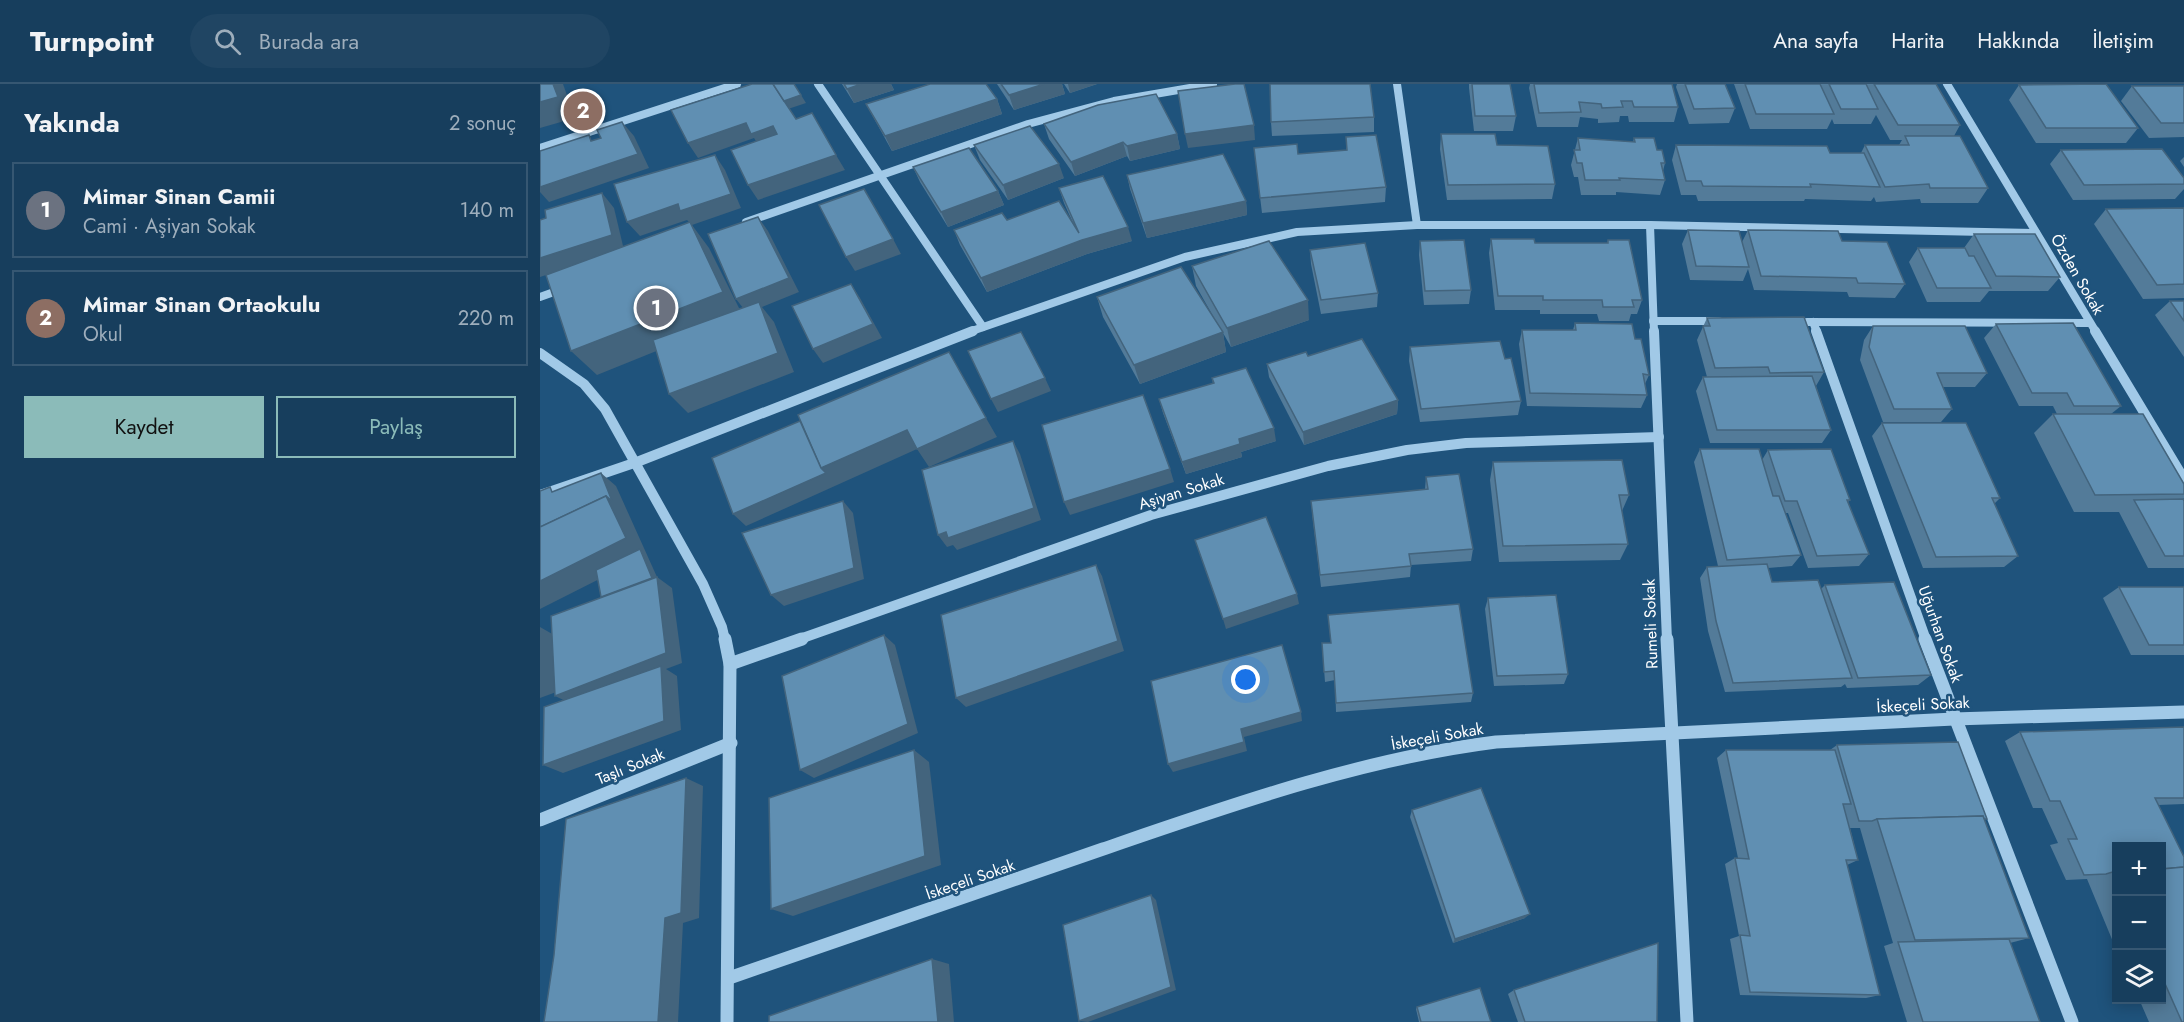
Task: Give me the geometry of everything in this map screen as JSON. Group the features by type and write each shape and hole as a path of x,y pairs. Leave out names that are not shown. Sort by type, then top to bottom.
{"street":[{"path":"540,148 737,84"},
{"path":"818,84 983,327"},
{"path":"737,225 879,174 1075,111 1156,92 1213,84"},
{"path":"1397,84 1417,225"},
{"name":"Özden Sokak","path":"1947,84 2088,322 2184,478"},
{"path":"540,495 637,462 983,327 1185,257 1237,243 1297,232 1417,225 1650,225 2036,233"},
{"name":"Rumeli Sokak","path":"1650,225 1671,733 1687,1022"},
{"path":"540,297 573,285"},
{"path":"1653,321 1733,321"},
{"name":"Uğurhan Sokak","path":"2072,1022 1954,719 1807,322 2088,322"},
{"path":"540,353 584,384 605,409 637,462 659,509 703,584 722,627 730,664 727,1022"},
{"name":"Aşiyan Sokak","path":"730,664 1151,514 1328,466 1407,450 1466,443 1659,436"},
{"name":"İskeçeli Sokak","path":"729,978 1237,803 1376,764 1448,748 1496,742 1954,719 2184,712"},
{"name":"Taşlı Sokak","path":"540,820 731,743"}],"building":[{"path":"540,84 553,84 558,97 540,102"},
{"path":"752,84 773,84 796,119 812,113 836,155 748,185 731,150 777,134 773,126 751,134 746,123 688,143 671,110"},
{"path":"773,84 794,84 801,95 784,101"},
{"path":"844,84 861,84 847,89"},
{"path":"930,84 986,84 997,99 885,136 866,104"},
{"path":"1001,84 1044,84 1009,95"},
{"path":"1244,84 1254,125 1185,134 1178,91"},
{"path":"1270,84 1370,84 1374,117 1271,122"},
{"path":"1472,84 1510,84 1516,116 1475,116"},
{"path":"1534,84 1672,84 1678,107 1634,107 1632,101 1621,101 1623,107 1602,108 1601,104 1579,102 1581,112 1539,113"},
{"path":"1685,84 1725,84 1735,108 1694,109"},
{"path":"1745,84 1820,84 1834,114 1756,114"},
{"path":"1829,84 1866,84 1878,109 1841,109"},
{"path":"1874,84 1936,84 1960,125 1898,125"},
{"path":"2106,84 2138,128 2046,128 2019,85"},
{"path":"2132,86 2184,86 2184,123 2161,123"},
{"path":"1156,94 1177,134 1127,146 1123,142 1071,162 1044,124 1098,105"},
{"path":"622,122 638,154 540,187 540,151 589,135 591,141 601,138 597,130"},
{"path":"1030,126 1059,164 1003,185 974,145"},
{"path":"1441,134 1495,134 1497,145 1548,146 1555,184 1448,185"},
{"path":"1376,135 1386,187 1260,198 1254,148 1297,144 1298,154 1347,150 1346,137"},
{"path":"1905,136 1960,136 1988,188 1930,188 1929,184 1885,187 1865,145 1909,145"},
{"path":"1578,138 1635,142 1634,138 1654,138 1657,150 1662,150 1665,163 1661,163 1665,180 1619,178 1620,180 1585,180 1582,163 1577,163 1574,150 1580,150"},
{"path":"1676,145 1827,146 1830,153 1864,153 1880,187 1810,184 1811,187 1703,186 1701,181 1686,181"},
{"path":"969,148 998,191 941,212 913,167"},
{"path":"2162,149 2184,178 2184,184 2084,185 2061,150"},
{"path":"1223,154 1246,201 1143,223 1127,175"},
{"path":"715,155 731,194 680,211 678,204 627,222 614,184"},
{"path":"1103,176 1128,227 1082,240 981,278 954,230 1002,213 1007,220 1059,201 1079,233 1059,188"},
{"path":"864,189 893,239 846,257 819,205"},
{"path":"602,193 612,235 540,258 540,220 546,218 545,210"},
{"path":"2184,208 2184,284 2157,285 2106,209"},
{"path":"758,217 789,278 736,299 708,234"},
{"path":"690,222 723,292 571,351 546,275"},
{"path":"1688,230 1739,231 1749,267 1696,266"},
{"path":"1748,230 1838,231 1842,241 1887,242 1905,284 1858,283 1856,278 1761,276"},
{"path":"1974,234 2035,234 2060,277 1996,276"},
{"path":"1491,239 1534,239 1535,243 1608,243 1608,240 1629,240 1642,300 1632,300 1634,307 1603,307 1602,300 1543,300 1543,296 1498,296"},
{"path":"1464,240 1471,290 1425,291 1420,241"},
{"path":"1269,241 1308,300 1227,328 1192,266"},
{"path":"1365,243 1378,293 1321,300 1310,250"},
{"path":"1918,248 1965,248 1969,256 1974,256 1991,288 1937,288"},
{"path":"1181,267 1223,332 1134,365 1097,297"},
{"path":"851,284 873,324 813,349 792,306"},
{"path":"2170,301 2184,301 2184,321"},
{"path":"759,302 778,353 669,394 653,340"},
{"path":"1804,317 1824,372 1770,373 1768,367 1715,368 1703,326 1710,326 1707,318"},
{"path":"1575,323 1632,324 1635,339 1641,339 1649,375 1643,374 1647,395 1530,393 1522,330 1576,330"},
{"path":"2073,323 2121,406 2074,406 2067,393 2032,393 1996,324"},
{"path":"1873,326 1965,326 1987,373 1937,373 1952,409 1894,409 1869,347"},
{"path":"1021,332 1045,378 991,399 968,351"},
{"path":"1362,339 1398,400 1303,432 1267,364 1306,352 1308,356"},
{"path":"1500,341 1505,359 1511,358 1521,401 1421,409 1410,347"},
{"path":"949,352 986,418 917,449 907,430 821,468 798,415"},
{"path":"1246,368 1274,428 1239,439 1240,444 1182,462 1159,399 1214,383 1212,378"},
{"path":"1812,376 1831,430 1717,430 1703,377"},
{"path":"1143,395 1170,469 1064,502 1042,425"},
{"path":"2053,414 2143,414 2184,484 2184,494 2095,495"},
{"path":"800,421 821,468 826,473 733,514 712,458"},
{"path":"1882,423 1966,423 2000,498 1992,498 2018,556 1936,557"},
{"path":"1013,441 1034,508 948,538 946,532 938,535 922,470"},
{"path":"1700,449 1759,449 1773,496 1779,496 1801,555 1727,560"},
{"path":"1831,449 1850,500 1847,500 1869,554 1817,556 1797,501 1785,501 1768,450"},
{"path":"1622,460 1629,495 1619,495 1628,544 1503,546 1493,462"},
{"path":"601,473 612,501 606,496 540,527 540,491 550,487 552,492"},
{"path":"1459,474 1473,549 1409,554 1411,566 1320,575 1311,501 1428,489 1426,477"},
{"path":"606,496 626,538 540,581 540,527"},
{"path":"2183,499 2184,556 2165,556 2134,500"},
{"path":"843,501 854,568 771,595 742,533"},
{"path":"1266,517 1297,594 1223,619 1195,540"},
{"path":"640,549 652,578 601,597 596,570"},
{"path":"1767,564 1772,582 1818,580 1852,678 1733,683 1716,621 1707,567"},
{"path":"1096,565 1118,641 956,698 941,615"},
{"path":"657,577 666,653 555,696 551,616"},
{"path":"1894,582 1931,675 1858,678 1825,585"},
{"path":"2119,587 2184,587 2184,645 2149,645"},
{"path":"1556,595 1568,674 1497,676 1488,598"},
{"path":"1459,604 1473,693 1336,703 1334,671 1324,672 1322,643 1331,643 1328,615"},
{"path":"884,635 908,724 800,770 782,676"},
{"path":"1282,645 1301,712 1241,729 1244,742 1168,764 1151,681"},
{"path":"661,666 664,721 543,765 544,707"},
{"path":"2184,727 2184,798 2155,798 2184,857 2184,867 2166,869 2166,842 2112,842 2112,872 2084,875 2068,839 2077,839 2060,801 2050,801 2020,732"},
{"path":"1958,742 1987,819 1983,816 1859,821 1837,745"},
{"path":"914,750 925,856 771,909 769,798"},
{"path":"1726,750 1835,750 1851,804 1843,804 1858,860 1846,860 1880,995 1750,992 1740,935 1750,936 1735,858 1749,859"},
{"path":"686,778 681,913 665,918 658,1022 544,1022 554,955 566,819"},
{"path":"1481,788 1530,914 1455,939 1412,810"},
{"path":"1983,816 2029,938 1915,940 1877,819"},
{"path":"2184,867 2184,1022 2166,986 2166,869"},
{"path":"1151,895 1171,987 1079,1021 1063,925"},
{"path":"2009,939 2040,1022 1923,1022 1898,942"},
{"path":"1658,943 1657,1022 1525,1022 1514,990"},
{"path":"932,959 938,1022 769,1022 769,1016"},
{"path":"1480,988 1491,1022 1421,1022 1417,1007"}],"place":[{"name":"Mimar Sinan Ortaokulu","path":"583,111"},
{"name":"Mimar Sinan Camii","path":"656,308"}]}
